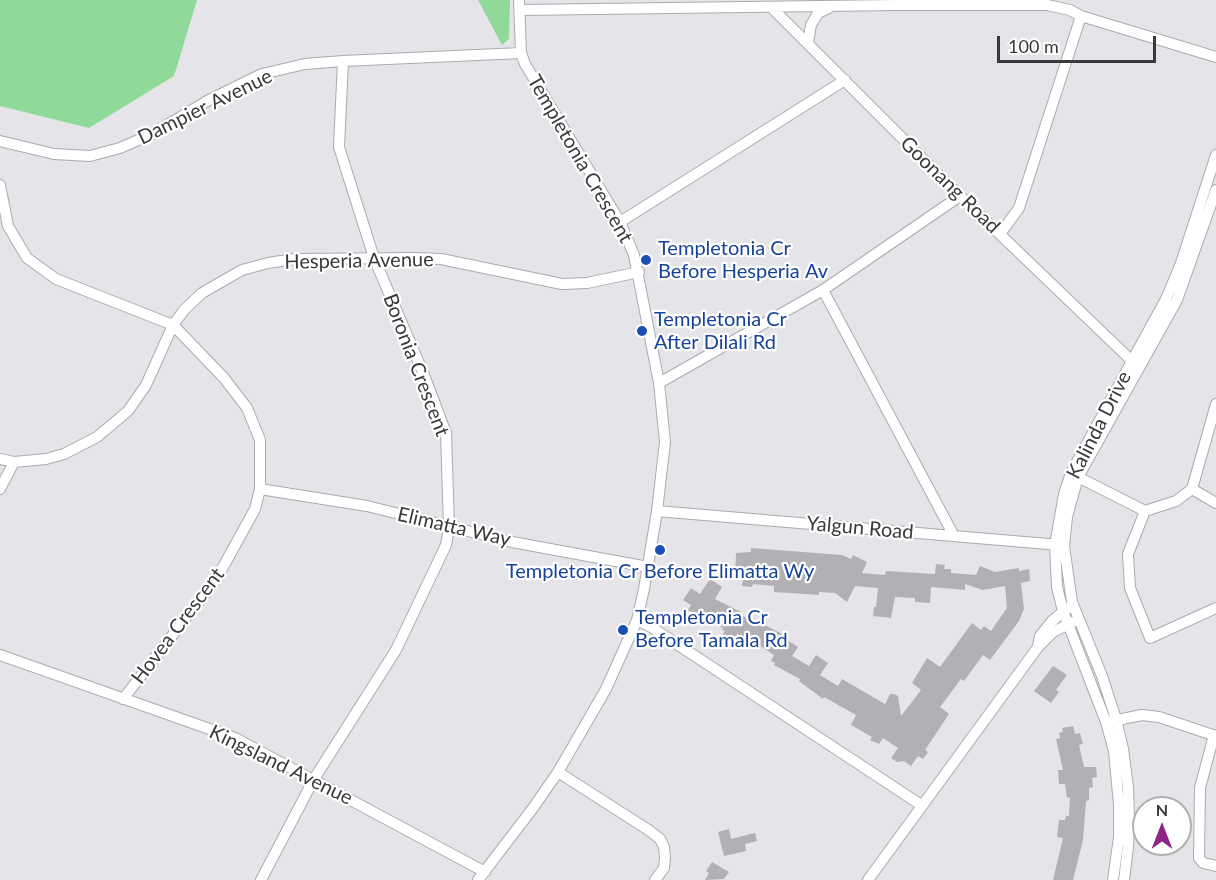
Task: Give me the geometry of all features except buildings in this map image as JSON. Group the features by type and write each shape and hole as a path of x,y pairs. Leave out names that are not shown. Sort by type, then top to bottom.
{"street":[{"path":"519,5 771,7 897,2 1047,5 1070,10 1081,16 1216,57"},
{"name":"Templetonia Crescent","path":"481,876 558,772 606,689 637,620 657,511 665,442 659,383 634,255 620,222 538,87 521,54 519,5"},
{"path":"808,44 811,25 818,13 832,6"},
{"name":"Goonang Road","path":"771,7 960,196 1132,361"},
{"path":"1000,234 1019,208 1081,16"},
{"name":"Dampier Avenue","path":"0,141 54,154 90,156 120,148 152,134 209,100 262,75 305,64 521,54"},
{"name":"Boronia Crescent","path":"261,880 314,779 396,650 446,545 449,527 447,433 374,258 339,147 343,61"},
{"path":"620,222 844,80"},
{"name":"Kalinda Drive","path":"1075,475 1166,299 1180,266 1216,155"},
{"name":"Hovea Crescent","path":"0,185 8,226 27,258 56,279 173,325 224,378 247,408 260,440 260,489 255,509 217,579 123,699"},
{"name":"Kalinda Drive","path":"1124,880 1128,847 1128,787 1123,749 1068,608 1057,587 1064,494 1177,300 1216,190"},
{"path":"659,383 823,290 960,196"},
{"name":"Hesperia Avenue","path":"0,459 14,462 46,459 64,453 97,436 120,418 139,398 173,325 184,310 202,293 242,270 294,259 374,258 441,259 562,284 587,283 639,272"},
{"path":"823,290 954,536"},
{"path":"1075,475 1145,511 1176,501 1192,489 1216,404"},
{"path":"0,489 14,462"},
{"name":"Elimatta Way","path":"260,489 367,506 512,542 648,567"},
{"path":"1192,489 1216,503"},
{"name":"Yalgun Road","path":"657,511 1059,545"},
{"path":"1145,511 1128,554 1130,588 1150,638 1216,608"},
{"path":"1038,647 1040,636 1052,621 1068,608"},
{"path":"637,620 921,805"},
{"path":"883,880 870,877 921,805 1038,647 1053,632 1073,622"},
{"name":"Kingsland Avenue","path":"0,656 235,738 314,779 481,876"},
{"path":"1111,721 1142,715 1159,717 1177,721 1215,736 1200,788 1199,858 1203,863 1216,866"},
{"name":"Kalinda Drive","path":"1111,721 1119,805 1119,837 1113,880"},
{"path":"558,772 660,839 664,847 664,868 655,880"}],"green space":[{"path":"0,0 197,0 174,76 89,128 0,106"},
{"path":"478,0 510,0 509,39 502,45"}],"place":[{"name":"Templetonia Cr Before Hesperia Av","path":"646,260"},
{"name":"Templetonia Cr After Dilali Rd","path":"642,331"},
{"name":"Templetonia Cr Before Elimatta Wy","path":"660,550"},
{"name":"Templetonia Cr Before Tamala Rd","path":"623,630"}]}
